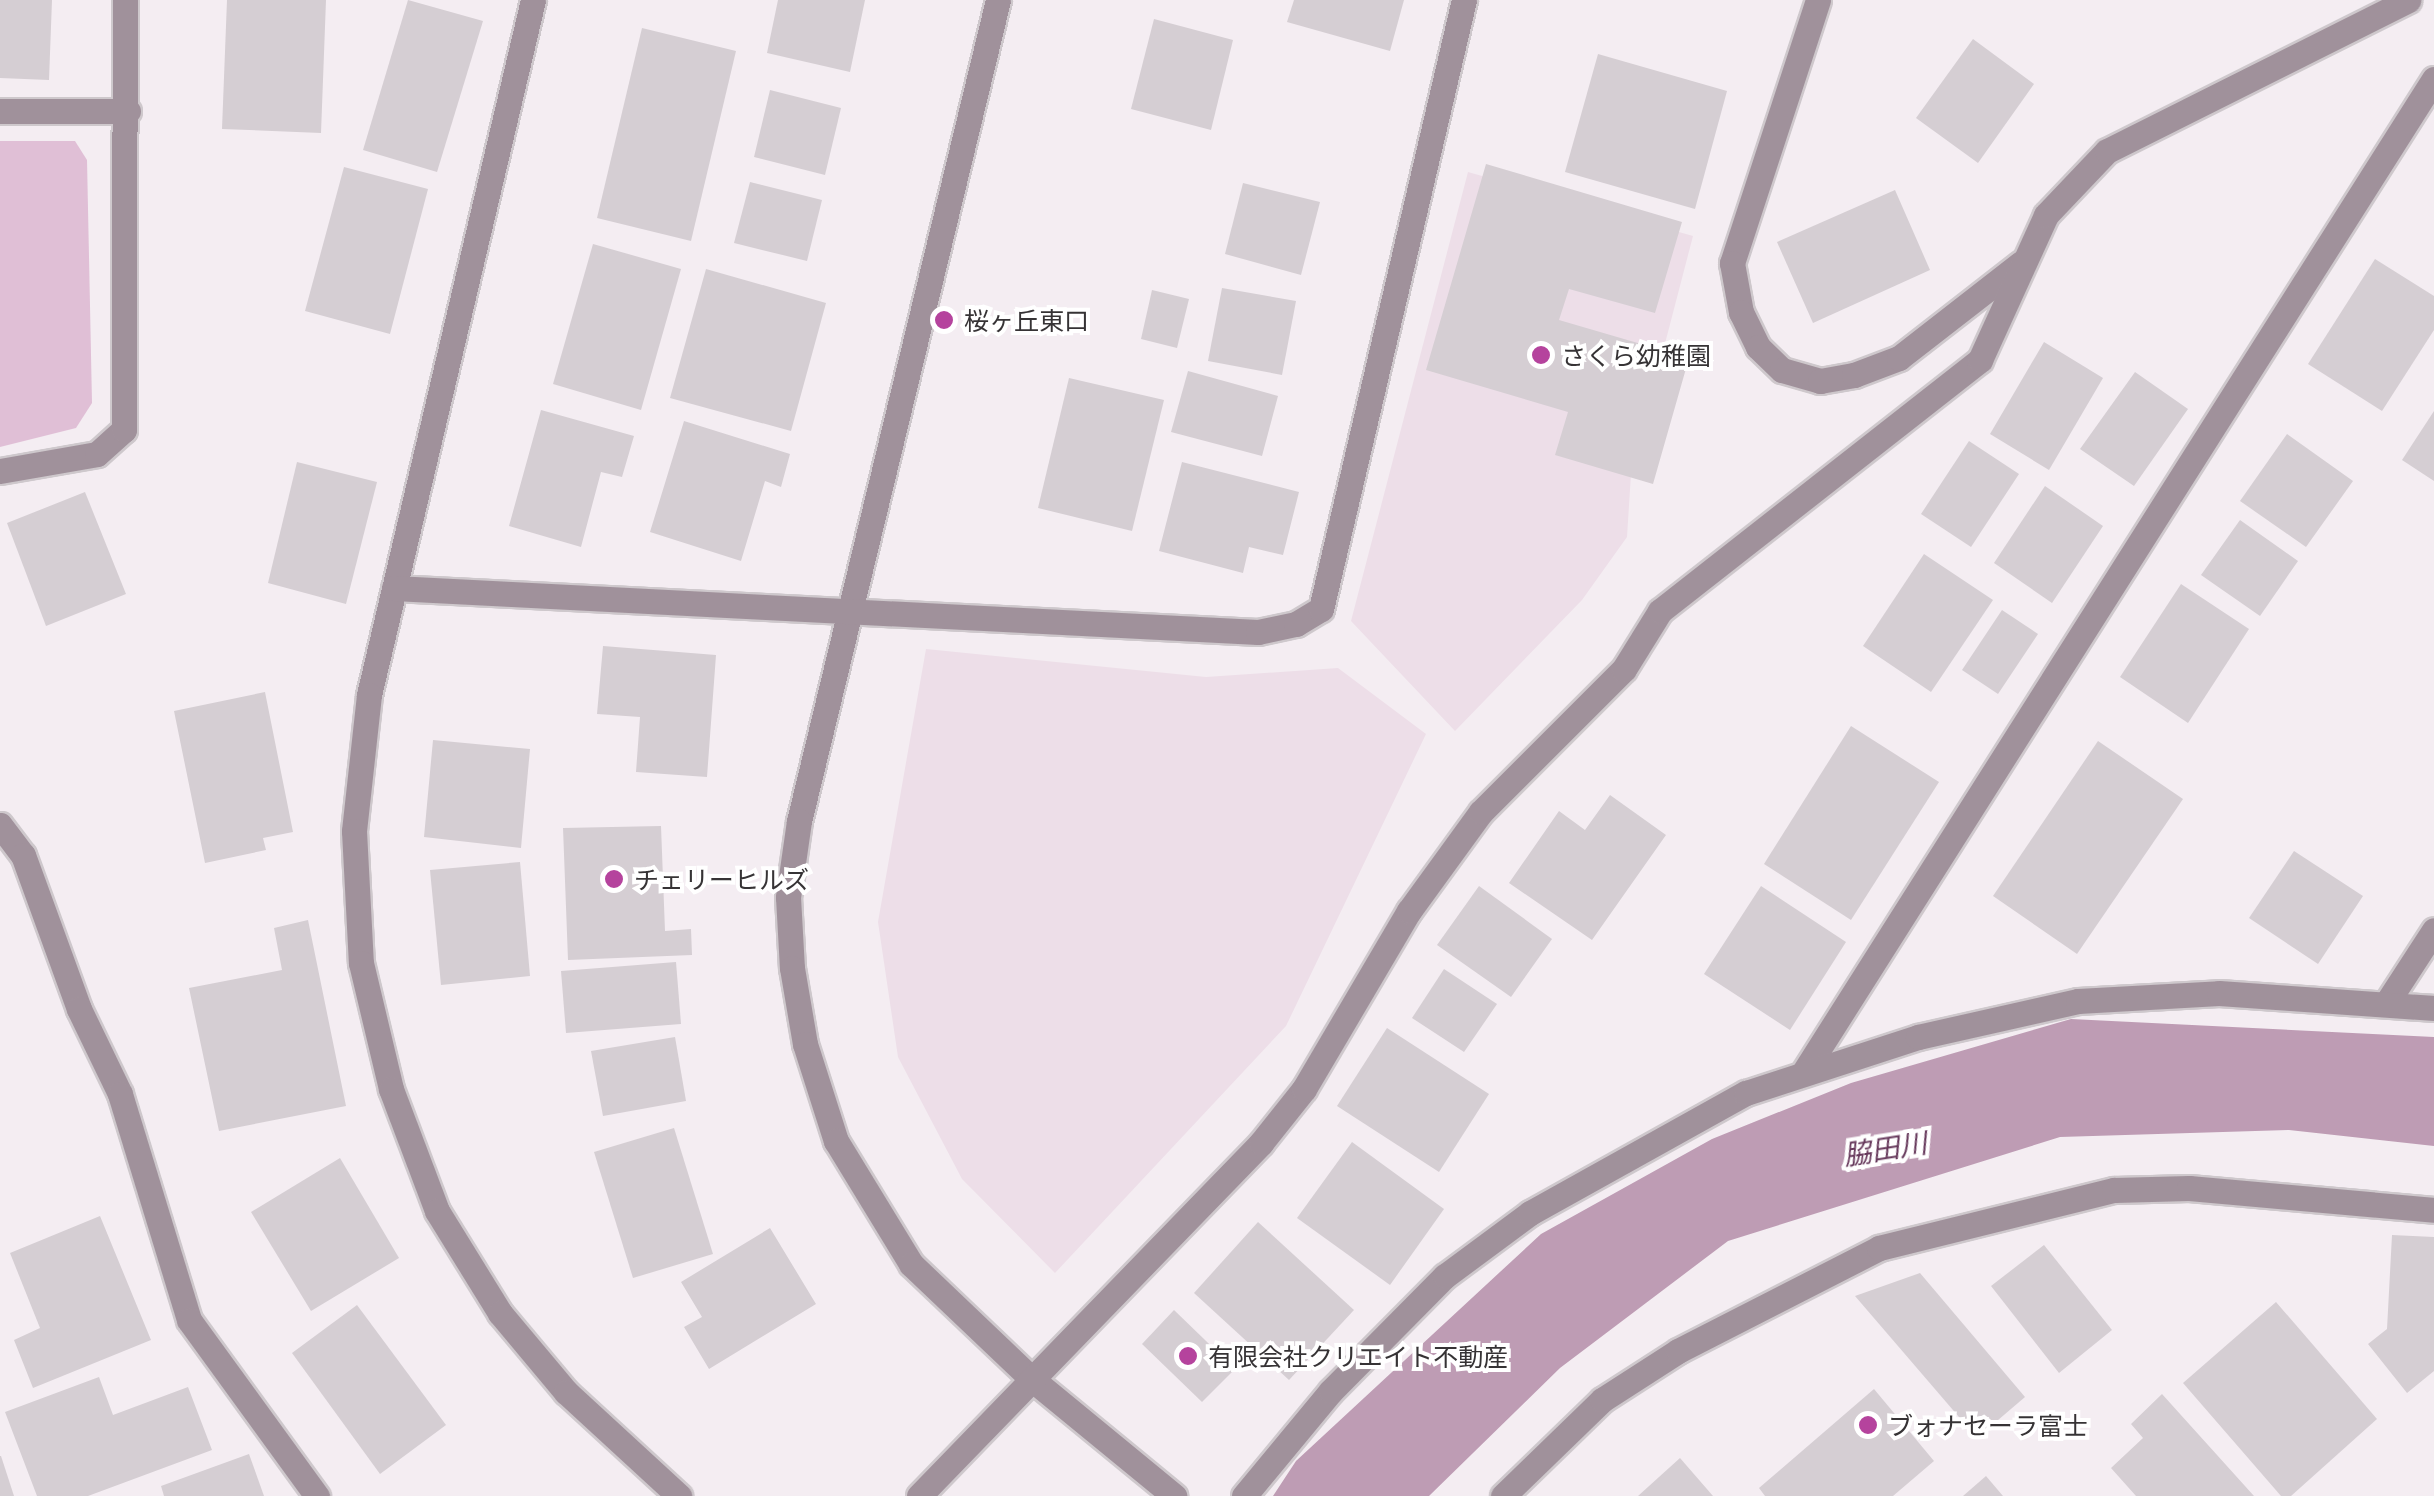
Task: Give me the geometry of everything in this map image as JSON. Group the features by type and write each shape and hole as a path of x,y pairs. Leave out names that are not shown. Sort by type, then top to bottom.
{"street":[{"path":"0,472 98,454 124,430 128,111 125,0"},
{"path":"534,0 369,695 354,832 361,963 392,1090 437,1211 500,1313 566,1392 679,1496"},
{"path":"998,0 799,821 788,897 805,1044 836,1141 870,1205 912,1264 1034,1380 1174,1496"},
{"path":"394,588 1258,632 1296,624 1321,609 1464,0"},
{"path":"1818,0 1732,264 1741,312 1758,346 1782,370 1820,381 1854,375 1899,358 2022,262"},
{"path":"918,1496 1262,1143 1304,1089 1409,911 1481,812 1624,669 1660,611 1980,360 2046,215 2107,151 2408,0"},
{"path":"1804,1072 2434,78"},
{"path":"0,111 128,111"},
{"path":"0,826 23,855 79,1009 120,1094 190,1320 317,1496"},
{"path":"2386,1004 2434,930"},
{"path":"1244,1496 1331,1391 1445,1276 1530,1212 1659,1136 1804,1072 1918,1037 2078,1001 2220,992 2434,1008"},
{"path":"1503,1496 1602,1400 1678,1350 1879,1248 2114,1190 2189,1188 2434,1210"}],"shaded area":[{"path":"0,141 75,141 87,160 92,403 76,428 0,447"},
{"name":"さくら幼稚園","path":"1468,172 1693,236 1631,474 1627,537 1582,600 1455,731 1351,621"},
{"path":"926,649 1206,677 1338,668 1426,734 1286,1026 1055,1273 962,1179 898,1057 878,922"}],"water":[{"name":"脇田川","path":"2071,1019 2434,1037 2434,1146 2289,1130 2060,1137 1728,1241 1560,1368 1429,1496 1273,1496 1296,1461 1541,1234 1712,1139 1851,1083"}],"building":[{"path":"0,0 52,0 49,80 0,78"},
{"path":"227,0 326,0 321,133 222,129"},
{"path":"408,0 483,21 437,172 363,150"},
{"path":"778,0 865,0 850,72 767,53"},
{"path":"1294,0 1404,0 1390,51 1287,22"},
{"path":"1154,19 1233,40 1211,130 1131,109"},
{"path":"642,28 736,51 691,241 597,218"},
{"path":"1973,39 2034,84 1978,163 1916,118"},
{"path":"1598,54 1727,91 1695,209 1565,172"},
{"path":"770,90 841,108 825,175 754,157"},
{"path":"1486,164 1682,222 1655,313 1569,289 1559,320 1689,358 1653,484 1555,455 1568,412 1426,370"},
{"path":"344,167 428,189 390,334 305,311"},
{"path":"750,182 822,200 807,261 734,243"},
{"path":"1243,183 1320,202 1301,275 1225,254"},
{"path":"1895,190 1930,270 1813,323 1777,242"},
{"path":"593,244 681,269 641,410 553,384"},
{"path":"2375,259 2434,296 2434,330 2382,411 2308,364"},
{"path":"706,269 826,303 791,431 670,398"},
{"path":"1222,288 1296,301 1282,375 1208,361"},
{"path":"1152,290 1189,299 1177,348 1141,339"},
{"path":"2044,342 2103,378 2049,470 1990,434"},
{"path":"1188,371 1278,396 1262,456 1171,432"},
{"path":"2135,372 2188,409 2134,486 2080,449"},
{"path":"1069,378 1164,400 1132,531 1038,508"},
{"path":"541,410 634,436 622,477 601,472 581,547 509,526"},
{"path":"2434,411 2434,481 2402,460"},
{"path":"684,421 790,454 781,487 765,481 741,561 650,532"},
{"path":"2287,434 2353,481 2306,547 2240,501"},
{"path":"1969,441 2019,474 1971,547 1921,514"},
{"path":"297,462 377,482 346,604 268,583"},
{"path":"1182,462 1299,492 1283,555 1249,547 1243,573 1159,551"},
{"path":"2045,486 2103,526 2052,603 1994,563"},
{"path":"85,492 126,594 46,626 7,523"},
{"path":"2240,520 2298,561 2260,616 2201,575"},
{"path":"1924,554 1993,600 1931,692 1863,646"},
{"path":"2181,584 2249,629 2188,723 2120,677"},
{"path":"2002,610 2038,634 1998,694 1962,670"},
{"path":"603,646 716,655 707,777 636,772 640,717 597,714"},
{"path":"265,692 293,832 263,838 266,850 205,863 174,711"},
{"path":"1851,726 1939,782 1851,920 1764,864"},
{"path":"433,740 530,749 521,848 424,837"},
{"path":"2098,741 2183,799 2077,954 1993,896"},
{"path":"1610,795 1666,835 1592,940 1509,883 1559,811 1585,830"},
{"name":"チェリーヒルズ","path":"661,826 665,931 691,929 692,955 568,960 563,828"},
{"path":"2294,851 2363,896 2318,964 2249,918"},
{"path":"520,862 530,976 441,985 430,870"},
{"path":"1479,886 1552,939 1511,997 1437,945"},
{"path":"1761,886 1846,942 1790,1030 1704,974"},
{"path":"308,920 346,1106 219,1131 189,988 282,970 274,928"},
{"path":"676,962 681,1024 566,1033 561,971"},
{"path":"1444,969 1497,1004 1464,1052 1412,1018"},
{"path":"1387,1028 1489,1094 1439,1172 1337,1106"},
{"path":"675,1037 686,1101 603,1116 591,1051"},
{"path":"674,1128 713,1254 633,1278 594,1152"},
{"path":"1352,1142 1444,1209 1390,1285 1297,1218"},
{"path":"340,1158 399,1258 311,1311 251,1212"},
{"path":"100,1216 151,1340 33,1388 14,1340 40,1328 10,1253"},
{"path":"1258,1222 1354,1310 1289,1380 1194,1293"},
{"path":"770,1228 816,1304 709,1369 684,1327 702,1317 681,1282"},
{"path":"2392,1235 2434,1237 2434,1371 2407,1393 2368,1344 2387,1329"},
{"path":"2044,1245 2112,1330 2059,1373 1991,1286"},
{"path":"1920,1273 2025,1397 1977,1438 1855,1296"},
{"path":"2276,1302 2377,1419 2291,1496 2281,1496 2183,1383"},
{"path":"357,1305 446,1425 380,1474 292,1353"},
{"name":"有限会社クリエイト不動産","path":"1174,1310 1235,1369 1202,1402 1142,1344"},
{"path":"99,1377 113,1415 188,1387 212,1450 88,1496 37,1496 5,1412"},
{"name":"ブォナセーラ富士","path":"1874,1389 1934,1461 1893,1496 1765,1496 1759,1488"},
{"path":"2162,1394 2254,1496 2136,1496 2111,1468 2143,1438 2131,1424"},
{"path":"249,1454 264,1496 164,1496 161,1486"},
{"path":"1,1456 14,1496 0,1496"},
{"path":"1680,1458 1713,1496 1638,1496"},
{"path":"1986,1476 2003,1496 1963,1496"}],"place":[{"name":"桜ヶ丘東口","path":"944,320"},
{"name":"さくら幼稚園","path":"1541,355"},
{"name":"チェリーヒルズ","path":"614,879"},
{"name":"有限会社クリエイト不動産","path":"1188,1356"},
{"name":"ブォナセーラ富士","path":"1868,1425"}]}
